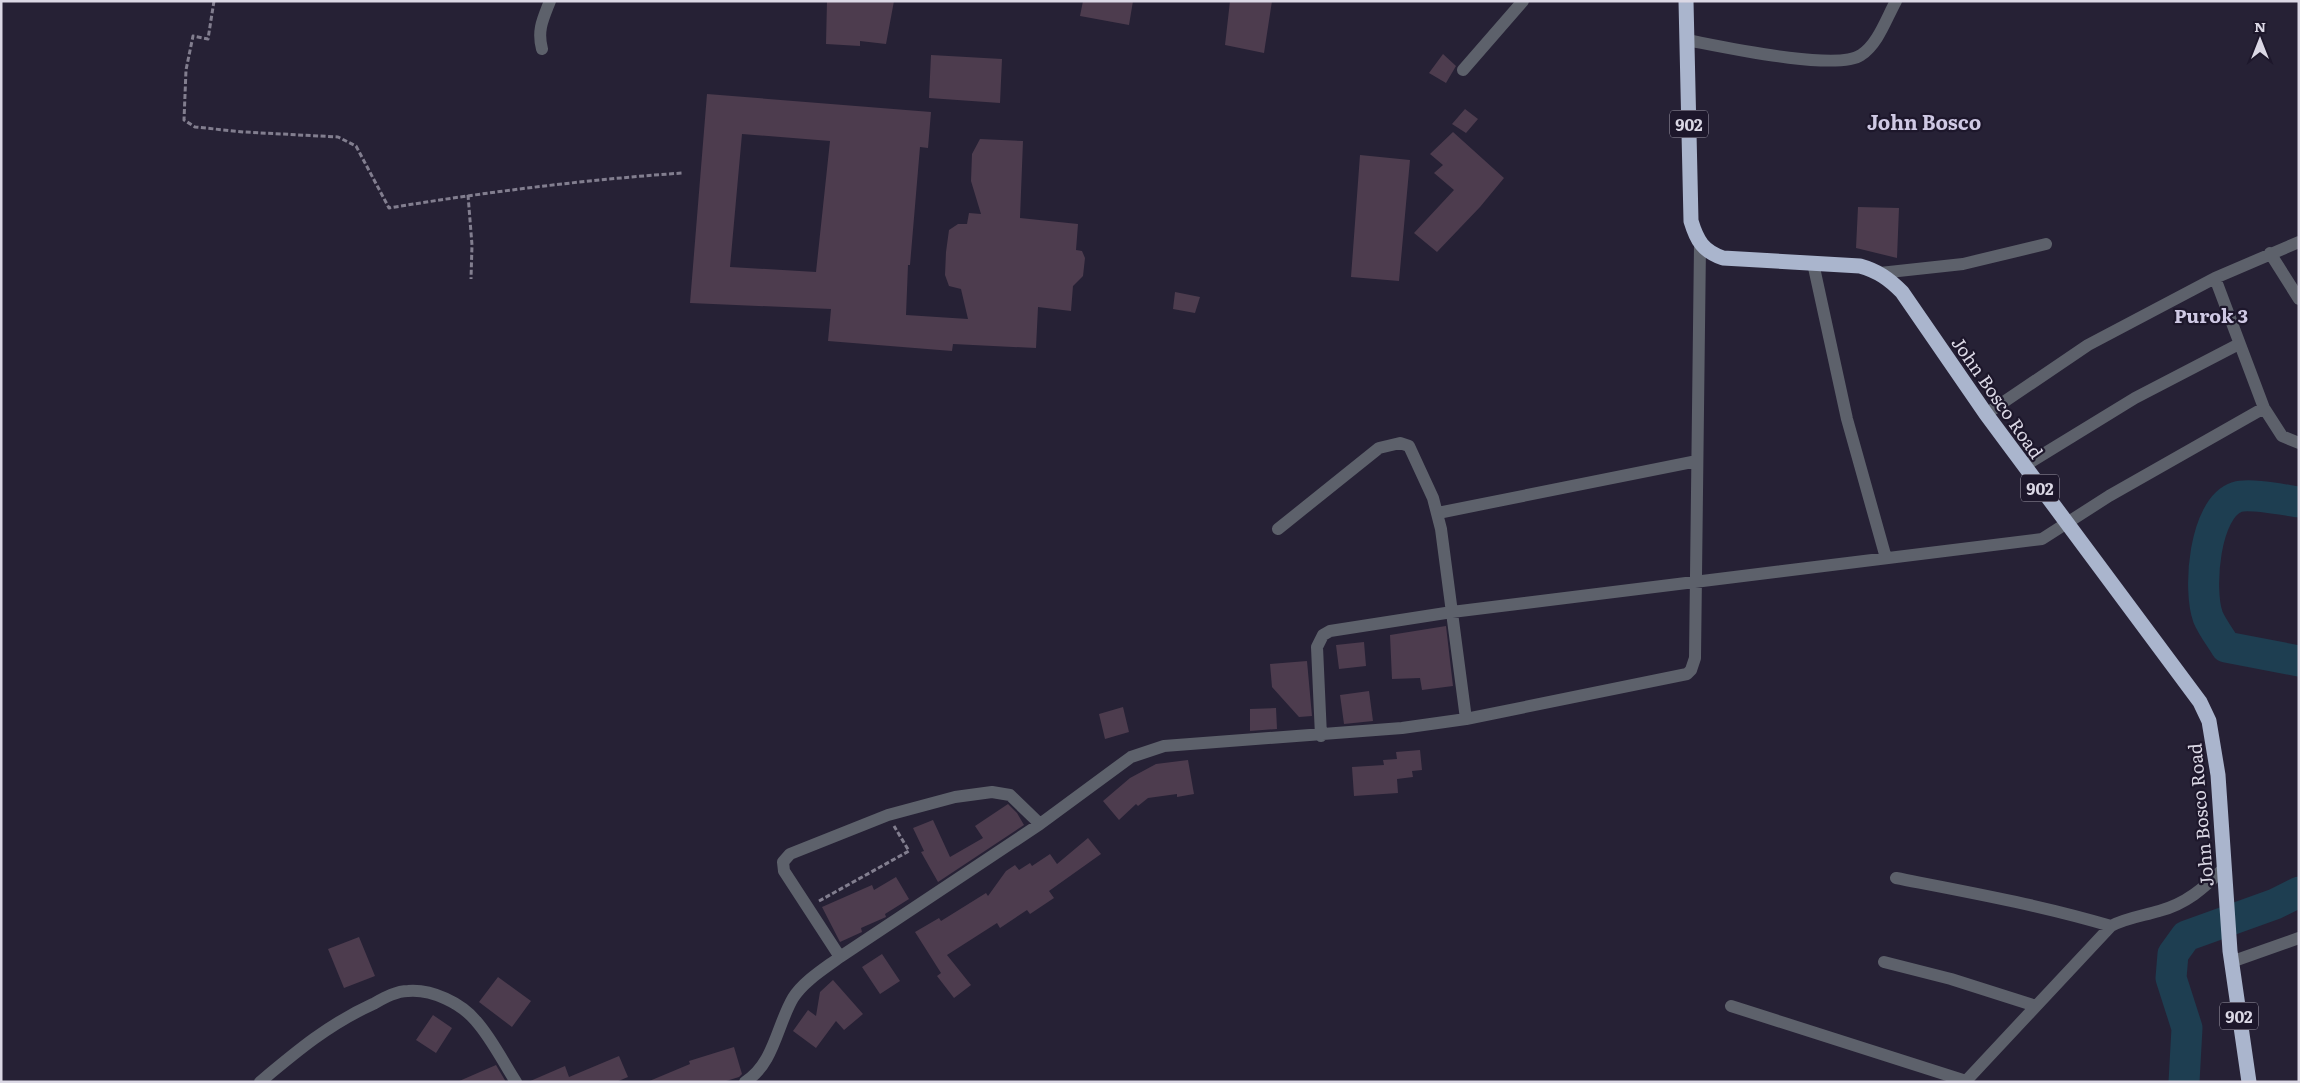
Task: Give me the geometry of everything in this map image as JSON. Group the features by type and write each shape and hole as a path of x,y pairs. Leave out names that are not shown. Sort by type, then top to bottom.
{"highway":[{"name":"902","path":"1686,1 1691,221 1700,245"},
{"name":"John Bosco Road","path":"1700,245 1711,254 1724,258 1860,266 1880,273 1902,292 1986,414 2200,702 2209,721 2218,775 2230,956 2249,1082"}],"street":[{"path":"542,49 539,36 540,25 550,1"},
{"path":"1463,70 1523,1"},
{"path":"1687,40 1796,58 1842,61 1853,59 1860,56 1874,42 1896,1"},
{"path":"1986,414 2088,345 2215,278 2294,244 2299,235"},
{"path":"1880,273 1963,264 2046,244"},
{"path":"745,1082 760,1070 793,999 801,987 840,957 1040,824 1131,757 1164,746 1321,736 1387,730 1466,719 1687,674 1691,670 1695,658 1700,245"},
{"path":"2270,253 2299,299"},
{"path":"1813,263 1847,419 1886,558"},
{"path":"2215,278 2264,408 2282,436 2299,443"},
{"path":"2024,466 2135,398 2239,344"},
{"path":"1321,736 1317,647 1323,634 1330,631 1452,612 2042,539 2067,525 2109,496 2264,408"},
{"path":"1278,529 1379,448 1394,444 1409,446 1438,513 1466,719"},
{"path":"1438,513 1697,461"},
{"path":"840,957 784,871 783,866 786,857 888,815 955,798 1002,792 1010,795 1040,824"},
{"path":"1731,1006 1965,1081 2036,1006 2089,946 2110,926 2127,918 2161,911 2185,902 2203,889 2223,869"},
{"path":"1896,878 2073,914 2110,926"},
{"path":"2230,956 2299,938"},
{"path":"1884,962 1951,978 2036,1006"},
{"path":"260,1082 329,1026 389,996 410,990 438,996 465,1011 476,1021 516,1082"}],"path":[{"path":"214,1 208,39 193,36 186,70 184,120 195,127 244,132 338,137 356,146 388,208 468,195 601,178 682,173"},
{"path":"468,195 472,245 471,279"},
{"path":"808,907 909,851 888,815"}],"building":[{"path":"827,1 894,1 886,44 860,41 860,46 826,44"},
{"path":"1083,1 1133,1 1129,25 1080,16"},
{"path":"1230,1 1272,1 1264,53 1225,45"},
{"path":"1443,54 1456,66 1446,83 1429,73"},
{"path":"931,55 1002,59 1000,103 929,98"},
{"path":"707,94 931,112 928,148 920,147 910,265 908,265 906,315 968,319 961,289 949,286 945,275 946,252 949,230 958,224 967,224 969,213 981,214 971,181 972,154 980,139 1023,141 1020,218 1078,224 1076,250 1082,251 1085,258 1083,276 1073,286 1071,311 1038,307 1036,348 953,344 952,351 828,341 831,309 690,303","holes":["742,134 830,141 816,272 730,267"]},
{"path":"1465,109 1478,119 1466,133 1452,124"},
{"path":"1453,132 1504,178 1480,207 1437,252 1414,233 1454,190 1434,173 1443,165 1430,154"},
{"path":"1360,155 1410,160 1399,281 1351,277"},
{"path":"1858,207 1899,208 1897,258 1856,248"},
{"path":"1175,292 1200,297 1195,313 1173,309"},
{"path":"1446,626 1453,686 1422,690 1420,678 1392,679 1390,635"},
{"path":"1364,642 1366,666 1339,669 1336,645"},
{"path":"1307,661 1312,716 1299,717 1272,687 1270,664"},
{"path":"1369,691 1373,721 1344,724 1340,695"},
{"path":"1123,707 1129,732 1105,739 1099,714"},
{"path":"1276,708 1277,729 1250,731 1250,709"},
{"path":"1420,750 1422,770 1412,771 1413,777 1397,779 1398,793 1354,796 1352,767 1384,765 1383,760 1397,759 1396,752"},
{"path":"1188,760 1194,794 1177,797 1177,794 1148,798 1138,806 1136,804 1119,820 1103,801 1130,778 1156,764"},
{"path":"1008,804 1017,813 1024,825 938,882 921,852 924,851 913,828 933,820 950,857 983,838 975,826"},
{"path":"1088,838 1101,854 1049,891 1054,898 1030,914 1027,910 1000,928 997,923 947,955 971,985 954,998 937,976 941,973 915,932 939,918 941,921 986,893 988,896 1006,871 1015,865 1019,870 1030,863 1032,866 1050,854 1057,864"},
{"path":"896,877 909,899 885,914 886,917 861,928 862,932 840,942 822,907 872,885 874,890"},
{"path":"359,937 375,976 344,988 328,949"},
{"path":"882,954 900,981 880,994 862,967"},
{"path":"498,977 531,1001 512,1027 479,1002"},
{"path":"833,980 863,1014 844,1030 836,1021 816,1048 793,1031 808,1010 816,1016 820,992"},
{"path":"433,1015 452,1028 436,1053 416,1040"},
{"path":"734,1047 742,1074 739,1077 723,1082 647,1082 690,1064 689,1061"},
{"path":"619,1056 628,1077 616,1082 528,1082 565,1066 569,1077"},
{"path":"496,1065 506,1082 457,1082"}],"waterway":[{"path":"2299,502 2258,496 2243,496 2237,497 2226,504 2217,517 2211,533 2206,551 2204,570 2205,605 2208,617 2226,647 2299,661"},
{"path":"2184,1082 2187,1028 2171,978 2173,954 2186,936 2275,904 2299,892"}],"district":[{"name":"John Bosco","path":"1924,121"},
{"name":"Purok 3","path":"2211,315"}]}
